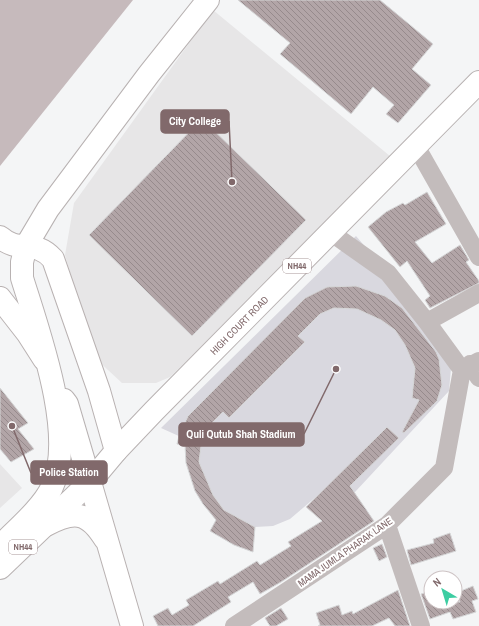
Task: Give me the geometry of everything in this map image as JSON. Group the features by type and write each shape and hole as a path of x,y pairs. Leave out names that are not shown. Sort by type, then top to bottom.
{"main road":[{"name":"NH44","path":"0,546 29,519 52,487 60,458 58,420 51,376 22,278 22,262 26,246 48,209 149,74 208,0"},
{"name":"HIGH COURT ROAD","path":"0,568 90,482 116,451 479,82"},
{"path":"0,237 6,242 15,246 36,247 46,251 52,259 99,391 116,451"},
{"path":"0,298 28,334 67,404 132,626"},
{"path":"46,525 63,516 74,515 86,518 96,526 110,547"}],"street":[{"path":"416,146 479,257"},
{"path":"330,232 388,273 427,322 472,368"},
{"path":"427,322 479,293"},
{"name":"MAMA JUMLA PHARAK LANE","path":"234,626 387,525 444,468 472,368"},
{"path":"387,525 421,626"}],"shaded area":[{"path":"0,0 133,0 0,166"},
{"path":"213,10 396,161 170,377 156,383 122,383 94,357 65,255 74,203"},
{"path":"356,236 423,314 453,346 449,391 342,506 317,496 290,519 273,526 255,527 224,510 213,495 199,464 201,446 161,428"},
{"path":"0,464 22,488 0,508"}],"building":[{"path":"238,0 380,0 433,44 412,69 431,85 398,123 386,114 394,105 373,87 351,114 280,54 290,43"},
{"path":"202,119 306,220 192,336 89,235"},
{"path":"427,192 446,224 415,242 432,263 460,245 469,260 466,262 479,281 479,283 430,308 425,300 430,296 407,261 400,267 368,227 386,212 403,203 405,205"},
{"path":"356,286 385,296 402,308 436,352 439,359 442,385 437,401 404,433 402,432 419,400 412,398 415,368 405,345 395,330 381,320 357,309 334,308 320,314 298,336 305,342 229,418 223,412 210,425 202,438 199,462 213,495 224,510 255,527 253,552 234,545 210,531 216,520 195,491 186,463 185,445 177,444 188,416 305,298 327,287"},
{"path":"0,388 28,423 18,429 34,449 11,462 0,449"},
{"path":"387,427 399,438 350,486 374,521 281,582 260,594 253,582 228,597 231,602 193,626 158,626 153,616 168,608 172,615 189,605 186,600 218,581 220,584 257,561 260,565 291,546 288,542 322,521 306,507"},
{"path":"450,533 456,551 411,565 407,550 434,543 433,539"},
{"path":"382,544 387,557 379,561 373,548"},
{"path":"473,586 478,599 472,601 476,612 453,619 450,612 430,619 427,610 463,610 463,590"},
{"path":"398,590 410,626 395,626 389,618 372,626 318,626 320,625 316,613 339,605 342,615 352,611 353,614"},
{"path":"281,608 288,619 276,626 270,626 265,618"}],"place":[{"name":"City College","path":"232,182"},
{"name":"Quli Qutub Shah Stadium","path":"336,369"},
{"name":"Police Station","path":"12,426"}]}
